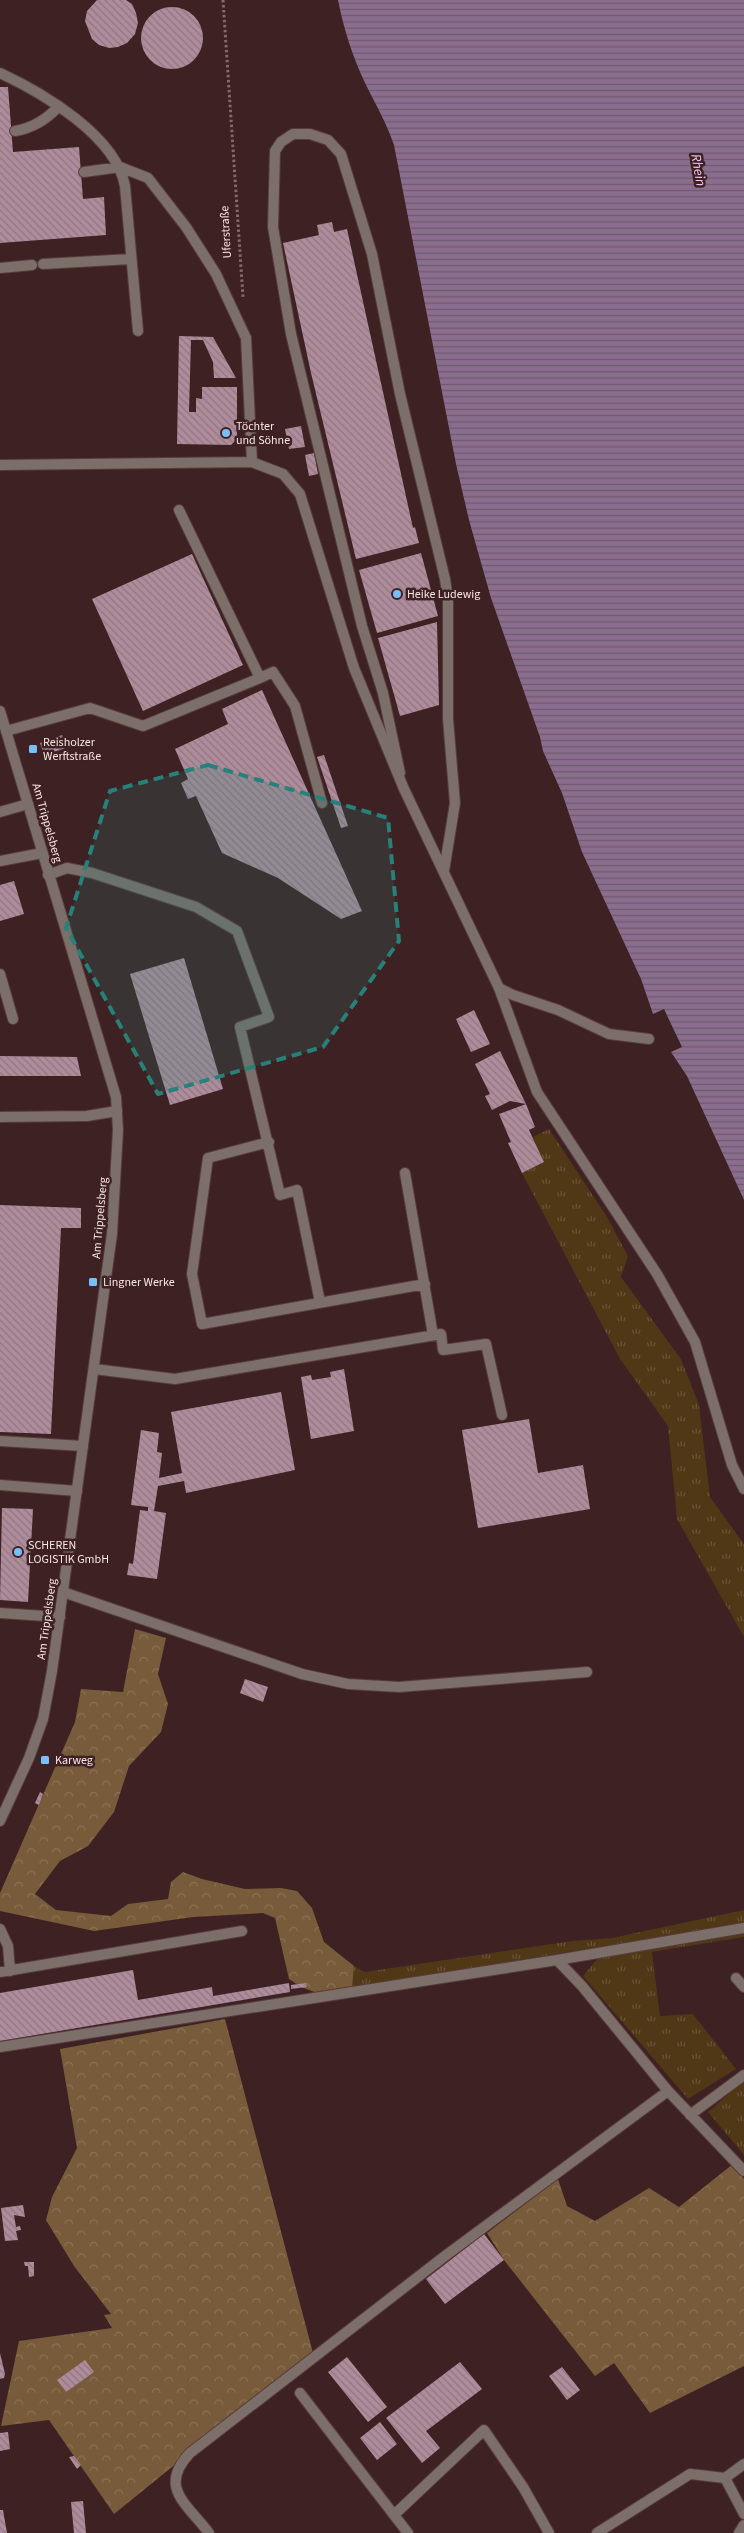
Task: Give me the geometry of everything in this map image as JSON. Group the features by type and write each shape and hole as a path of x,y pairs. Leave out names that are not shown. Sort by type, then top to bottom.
{"street":[{"path":"0,73 21,83 86,127 120,167 126,186 138,331"},
{"path":"15,131 25,130 45,120 58,107"},
{"path":"404,789 383,693 362,626 324,472 277,260 273,227 275,151 282,142 294,134 310,134 328,140 341,154 372,254 400,394 445,579 448,600 450,760 455,802 444,871"},
{"path":"84,172 120,167 148,178 186,227 216,274 246,338 252,462"},
{"path":"43,264 131,258"},
{"path":"0,268 32,265"},
{"path":"0,465 252,462 283,474 300,494 354,668 404,789 499,988 536,1092 657,1274 695,1342 732,1465 744,1489"},
{"path":"179,510 260,678"},
{"path":"6,731 90,708 143,726 273,672 295,706 322,803"},
{"name":"Am Trippelsberg","path":"0,712 116,1097 118,1130 112,1234 60,1617 43,1719 29,1758 0,1821"},
{"path":"0,812 28,804"},
{"path":"0,861 42,853"},
{"path":"48,875 67,868 92,873 196,907 237,931 269,1017 240,1027 269,1142 280,1195 297,1190 320,1302"},
{"path":"0,974 13,1020"},
{"path":"499,988 513,996 558,1010 609,1034 649,1039"},
{"path":"0,1118 87,1116 117,1111"},
{"path":"269,1142 208,1158 192,1274 202,1324 425,1284"},
{"path":"405,1173 433,1335"},
{"path":"94,1369 176,1379 441,1334 443,1350 486,1344 502,1415"},
{"path":"0,1441 83,1446"},
{"path":"0,1486 77,1491"},
{"path":"63,1592 302,1674 348,1684 399,1687 587,1672"},
{"path":"0,1613 60,1617"},
{"path":"0,2047 557,1960 744,1928"},
{"path":"0,1929 8,1946 5,1971 242,1931"},
{"path":"557,1960 582,1986 668,2091 744,2171"},
{"path":"736,1978 744,1987"},
{"path":"690,2115 744,2075"},
{"path":"209,2533 174,2488 174,2477 179,2465 190,2453 445,2256 668,2091"},
{"path":"300,2393 408,2533"},
{"path":"394,2515 484,2430 523,2487 549,2533"},
{"path":"597,2533 690,2474 725,2478 744,2464"},
{"path":"725,2478 744,2514"},
{"path":"739,2533 744,2525"}],"path":[{"name":"Uferstraße","path":"223,0 243,300"}],"highlighted area":[{"path":"208,765 388,818 399,941 323,1047 158,1094 66,928 110,791"}],"green space":[{"path":"549,1129 607,1217 628,1256 621,1277 681,1359 699,1405 710,1497 744,1544 744,1637 677,1519 668,1426 620,1359 522,1173 544,1162 533,1137"},
{"path":"135,1629 166,1638 158,1674 168,1704 161,1732 129,1766 114,1812 88,1846 60,1861 35,1894 56,1910 111,1916 128,1904 168,1899 171,1882 183,1872 202,1879 245,1889 281,1888 297,1891 312,1908 324,1942 354,1966 352,1989 325,1996 301,1987 289,1979 275,1918 263,1913 193,1917 94,1931 0,1911 0,1893 75,1722 81,1689 123,1692"},
{"path":"744,1910 744,1937 652,1952 660,2016 693,2014 736,2069 688,2099 583,1976 609,1945 352,1989 354,1966 365,1972 572,1941 612,1938"},
{"path":"225,2019 313,2353 114,2514 49,2420 1,2426 19,2341 112,2328 104,2315 111,2314 74,2266 46,2220 52,2197 77,2148 60,2049"},
{"path":"744,2081 744,2155 708,2112"},
{"path":"733,2164 744,2179 744,2366 650,2413 614,2363 595,2376 504,2260 487,2233 558,2179 567,2206 595,2221 649,2188 679,2207"}],"water":[{"name":"Rhein","path":"338,0 744,0 744,1200 687,1076 671,1052 682,1047 664,1009 653,1014 641,979 582,852 562,793 543,751 540,737 491,598 469,520 456,464 394,145 357,65 346,33"}],"building":[{"path":"97,0 126,0 132,4 138,23 135,34 127,43 109,48 99,45 92,39 85,21 87,11"},
{"path":"172,7 184,10 194,16 200,26 203,38 200,50 194,60 184,66 172,69 160,66 150,60 144,50 141,38 144,26 150,16 160,10"},
{"path":"0,87 8,87 13,152 79,147 83,199 104,197 106,235 0,243"},
{"path":"332,222 334,232 347,229 413,528 415,527 419,543 356,559 311,373 283,243 319,235 317,225"},
{"path":"179,336 213,337 236,378 214,378 213,362 203,340 191,340 189,412 196,412 196,398 202,399 202,387 237,387 237,439 231,445 177,444"},
{"path":"301,426 305,447 289,449 285,429"},
{"path":"314,453 318,474 309,476 305,455"},
{"path":"421,553 438,616 377,633 359,570"},
{"path":"192,554 243,665 143,711 92,599"},
{"path":"437,622 439,705 400,716 378,638"},
{"path":"262,690 362,911 341,919 278,878 222,853 196,796 188,799 181,783 188,779 175,749 228,724 222,709"},
{"path":"62,735 66,748 44,755 40,743"},
{"path":"324,755 348,826 341,828 317,757"},
{"path":"14,881 24,914 0,921 0,885"},
{"path":"184,958 223,1089 170,1105 130,974"},
{"path":"474,1010 490,1044 471,1052 456,1019"},
{"path":"500,1051 526,1104 510,1101 492,1110 485,1096 490,1094 475,1064"},
{"path":"0,1056 77,1057 81,1076 0,1076"},
{"path":"526,1104 535,1127 529,1130 544,1162 522,1173 508,1143 511,1142 499,1114"},
{"path":"0,1205 81,1208 81,1228 61,1228 51,1434 0,1432"},
{"path":"344,1369 354,1431 311,1439 301,1377 311,1375 312,1380 331,1377 330,1372"},
{"path":"281,1392 295,1470 186,1493 184,1481 158,1486 154,1511 166,1513 157,1579 127,1575 129,1563 133,1564 140,1510 148,1511 148,1507 131,1505 141,1430 159,1433 157,1452 162,1453 159,1478 182,1473 171,1412"},
{"path":"529,1419 538,1473 583,1465 590,1509 478,1528 462,1430"},
{"path":"2,1508 33,1509 28,1602 0,1600"},
{"path":"245,1679 268,1687 263,1702 240,1693"},
{"path":"40,1792 43,1794 39,1805 35,1803"},
{"path":"133,1970 138,2000 212,1987 213,1996 289,1983 290,1992 0,2041 0,1993"},
{"path":"306,1983 307,1987 291,1989 291,1985"},
{"path":"23,2205 25,2217 14,2215 16,2227 20,2226 21,2230 16,2231 18,2240 5,2241 1,2208"},
{"path":"484,2234 504,2260 445,2304 426,2279"},
{"path":"24,2262 34,2262 34,2276 29,2277 28,2266 25,2266"},
{"path":"0,2353 5,2374 4,2378 0,2379"},
{"path":"347,2357 387,2407 368,2422 328,2372"},
{"path":"85,2360 94,2372 66,2392 57,2380"},
{"path":"460,2362 482,2389 426,2431 440,2448 422,2463 386,2418"},
{"path":"562,2367 580,2390 567,2400 549,2376"},
{"path":"380,2422 397,2444 377,2460 360,2438"},
{"path":"8,2432 10,2449 0,2451 0,2433"},
{"path":"74,2456 81,2465 77,2469 69,2457"},
{"path":"83,2501 86,2533 74,2533 71,2502"},
{"path":"0,2510 3,2510 7,2533 0,2533"}],"place":[{"name":"Töchter und Söhne","path":"226,433"},
{"name":"Heike Ludewig","path":"397,594"},
{"name":"Reisholzer Werftstraße","path":"33,749"},
{"name":"Lingner Werke","path":"93,1282"},
{"name":"SCHEREN LOGISTIK GmbH","path":"18,1552"},
{"name":"Karweg","path":"45,1760"}]}
